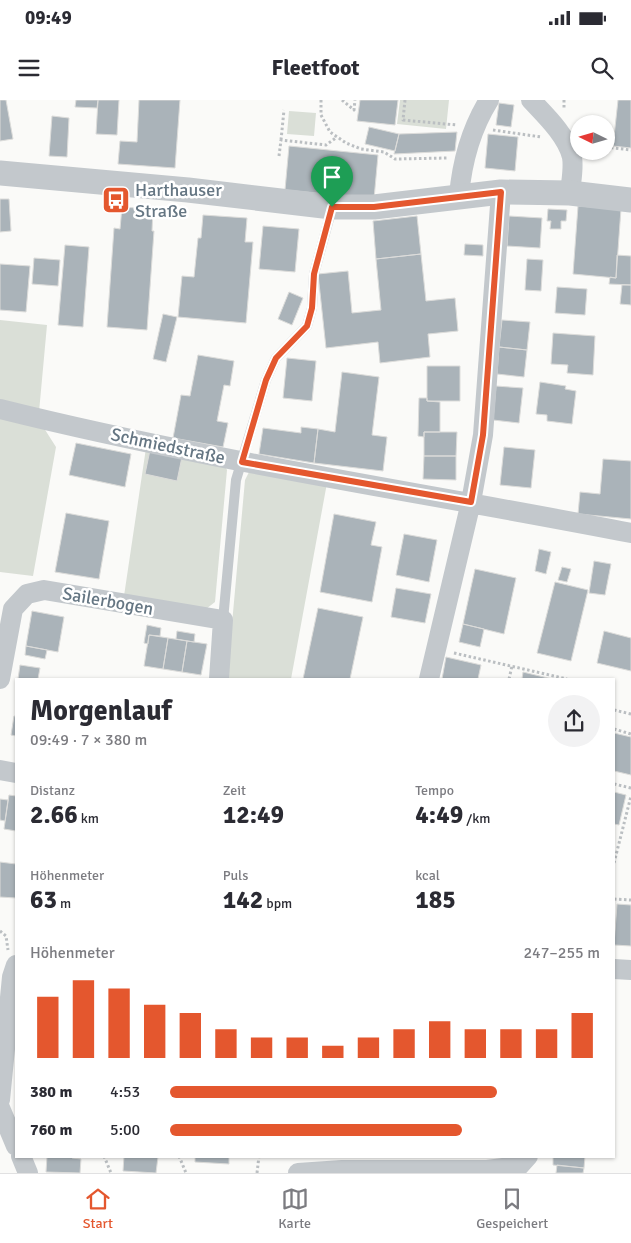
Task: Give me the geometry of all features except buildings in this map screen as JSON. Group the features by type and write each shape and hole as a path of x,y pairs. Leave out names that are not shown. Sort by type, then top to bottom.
{"street":[{"path":"459,196 464,162 475,127 489,100"},
{"path":"531,100 566,141 572,159 570,193"},
{"path":"0,173 188,190 332,207 374,207 501,192 570,193 631,200"},
{"path":"429,678 471,502 483,435 501,192"},
{"name":"Schmiedstraße","path":"0,409 242,462 471,502 631,533"},
{"name":"Sailerbogen","path":"0,679 13,609 27,594 44,590 223,620"},
{"path":"219,678 223,620"},
{"path":"0,770 15,773"},
{"path":"0,1100 12,976 15,968"},
{"path":"615,969 631,970"},
{"path":"0,1108 15,1144"},
{"path":"22,1158 28,1173"},
{"path":"298,1173 342,1170 487,1170 519,1166 526,1158"}],"lane":[{"path":"223,620 236,480 266,380 276,358 307,326 312,308 314,274 332,207"}],"path":[{"path":"321,100 321,115 330,132 346,144 361,149 384,152 395,159 448,158"},
{"path":"342,100 354,110 355,100"},
{"path":"405,100 403,120 447,124"},
{"path":"279,156 284,110"},
{"path":"484,128 566,141"},
{"path":"281,140 326,145 337,137"},
{"path":"615,147 631,150"},
{"path":"436,649 563,678"},
{"path":"509,678 512,666"},
{"path":"615,710 631,714"},
{"path":"615,729 631,734"},
{"path":"615,784 631,788"},
{"path":"615,859 631,796"},
{"path":"615,899 631,900"},
{"path":"105,1158 111,1173"},
{"path":"180,1158 186,1173"},
{"path":"257,1173 259,1158"}],"shaded area":[{"path":"400,100 449,100 446,129 397,124"},
{"path":"289,111 316,113 314,136 287,134"},
{"path":"0,320 47,325 39,412 0,403"},
{"path":"0,415 42,425 56,447 33,576 0,572"},
{"path":"146,448 223,462 227,470 215,602 206,609 124,596"},
{"path":"249,472 327,483 291,678 227,678 245,480"}],"place":[{"name":"Harthauser Straße","path":"116,200"}],"route":[{"path":"501,192 483,435 471,502 242,462 266,380 276,358 307,326 312,308 314,274 332,207 374,207 501,192"}]}
